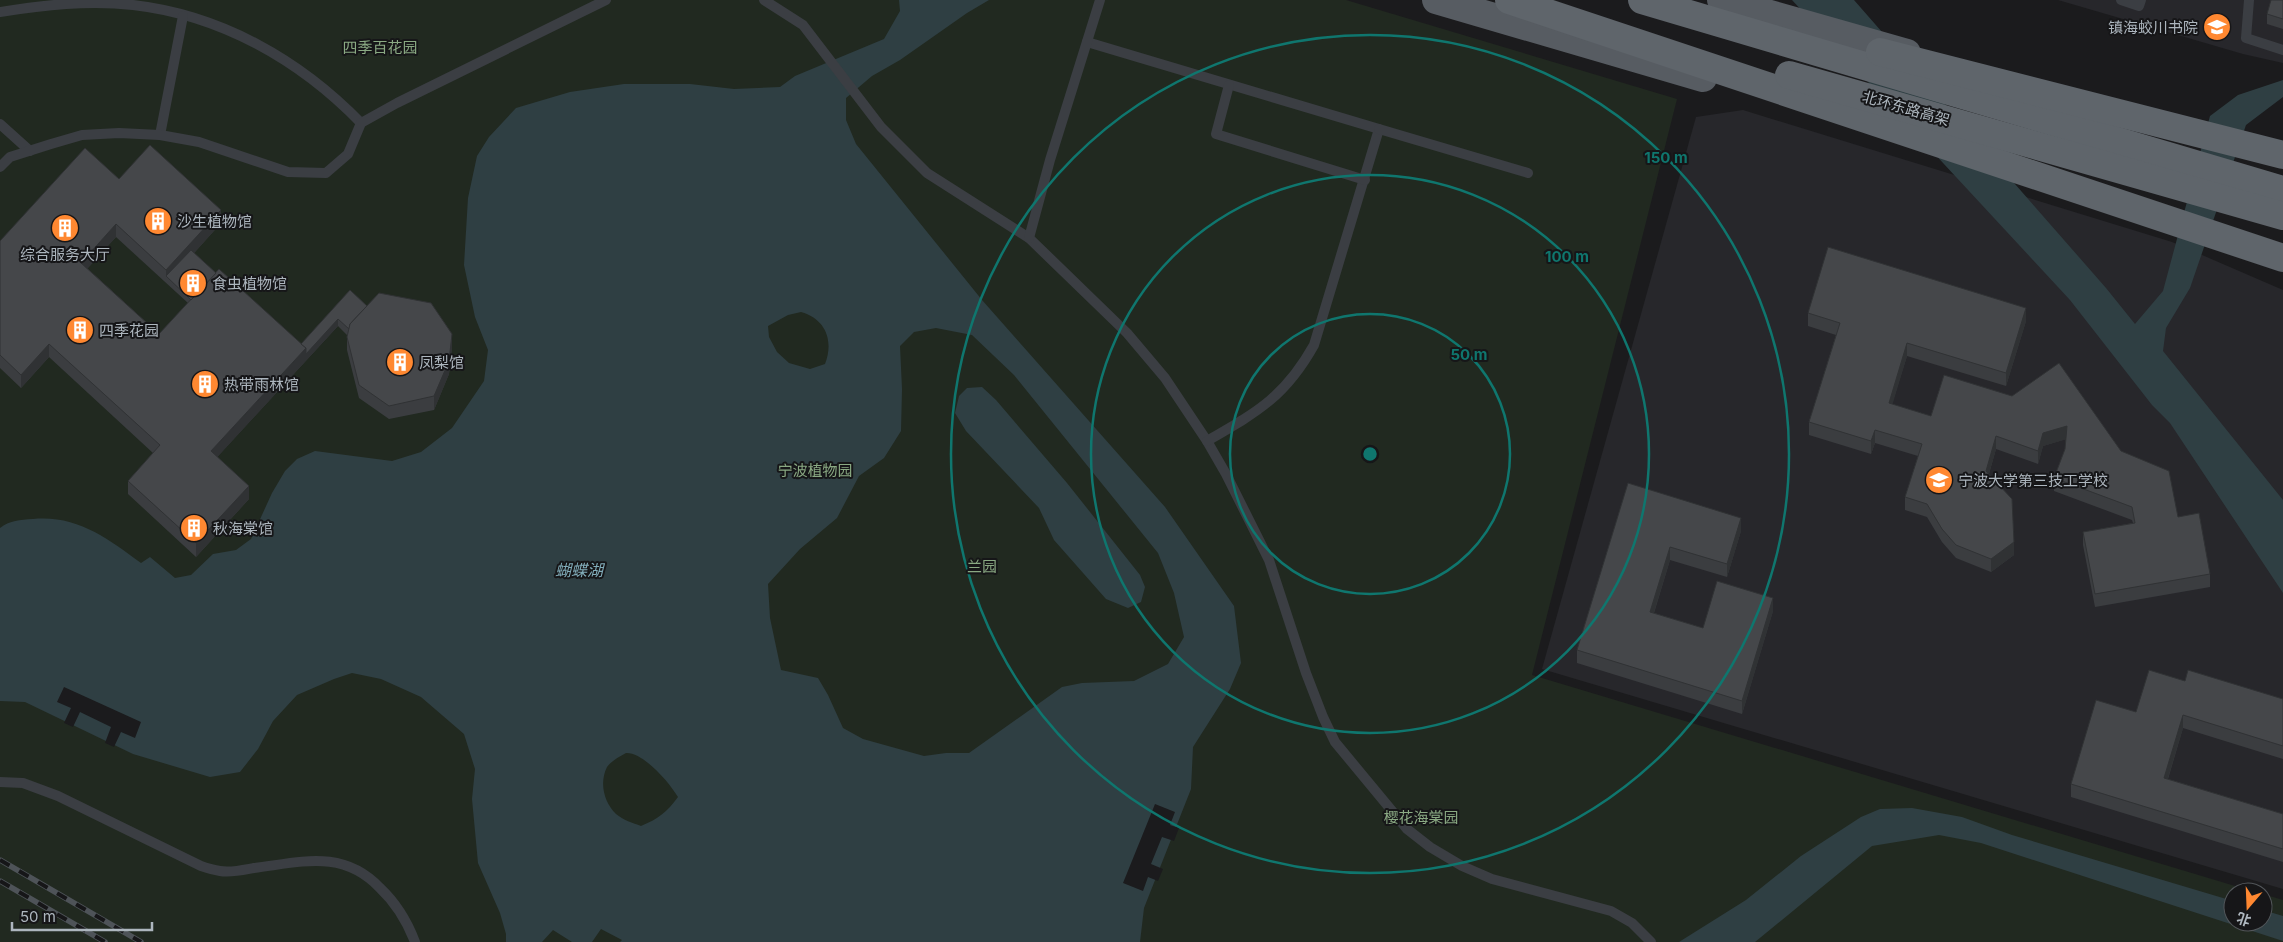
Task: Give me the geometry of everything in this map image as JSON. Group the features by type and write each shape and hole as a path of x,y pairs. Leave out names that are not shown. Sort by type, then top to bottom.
{"highway":[{"path":"1509,0 2283,258"},
{"name":"北环东路高架","path":"1528,0 2283,216"},
{"name":"北环东路高架","path":"1642,0 2283,190"},
{"path":"1679,0 2279,158"}],"main road":[{"path":"1436,0 2283,246"},
{"path":"1721,0 2279,158"}],"lane":[{"path":"0,167 10,157 82,135 119,133 160,135 198,142 288,172 326,173 348,154 361,123 397,102 606,0"},
{"path":"764,0 803,24 881,127 927,174 1029,238 1127,333 1165,378 1207,441 1226,474 1269,560 1306,673 1322,717 1335,742 1407,829 1430,847 1475,872 1510,885 1611,911 1632,923 1650,940"},
{"path":"1029,238 1050,160 1100,0"},
{"path":"2122,0 2139,6 2141,0"},
{"path":"2249,0 2246,38 2283,50"},
{"path":"0,12 46,5 96,3 132,5 184,16 249,39 282,57 339,100 361,123"},
{"path":"160,135 184,16"},
{"path":"1088,42 1528,173"},
{"path":"1229,85 1216,134 1365,180"},
{"path":"0,124 30,151"},
{"path":"1207,441 1275,398 1300,371 1314,345 1379,129"},
{"path":"0,782 23,783 58,796 201,866 220,871 310,860 336,862 356,868 375,882 392,900 410,927 415,942"}],"shaded area":[{"name":"镇海蛟川书院","path":"2058,0 2283,0 2283,63 2243,54"},
{"name":"宁波大学第三技工学校","path":"1743,110 2172,242 2283,290 2283,889 2273,886 2273,882 2259,882 1542,669 1696,117"}],"green space":[{"name":"宁波植物园","path":"0,0 1346,0 1677,99 1532,675 2223,882 2223,932 2273,932 2273,897 2283,900 2283,942 0,942"}],"water":[{"name":"蝴蝶湖","path":"899,0 989,0 967,13 900,60 872,76 846,98 846,120 856,144 982,300 1165,507 1234,606 1241,663 1230,689 1193,747 1191,789 1144,908 1140,942 620,942 622,940 601,929 592,942 572,942 553,930 542,942 506,942 506,934 500,913 478,863 472,799 475,769 464,734 421,697 381,679 352,673 334,679 297,695 273,721 258,749 240,772 210,777 133,754 25,702 0,701 0,528 4,525 28,519 64,521 91,530 141,563 150,557 175,578 191,575 213,554 236,550 251,539 272,493 285,471 297,459 315,451 392,461 421,452 452,428 484,381 488,350 475,317 464,265 468,198 477,156 489,137 516,108 570,92 624,84 690,84 734,89 780,87 795,76 884,39 900,11","holes":["801,312 817,320 822,325 828,339 829,347 825,364 810,369 789,363 777,352 769,337 768,326 788,315","936,328 972,335 1014,375 1158,553 1174,593 1184,637 1168,664 1134,681 1082,683 1062,687 969,753 946,753 924,756 863,739 843,728 818,678 781,670 770,618 768,584 800,549 837,518 859,476 884,458 901,431 900,346 914,332","626,753 640,757 662,776 678,797 662,814 641,826 625,820 616,814 608,804 604,792 603,779 607,767"]},
{"path":"1792,0 1854,0 2106,288 2135,324 2163,291 2210,116 2238,95 2283,80 2283,97 2246,125 2190,288 2166,328 2163,351 2283,500 2283,593 2170,423 2152,405 2070,300"},
{"path":"982,387 996,400 1067,483 1140,575 1145,587 1141,602 1128,608 1106,599 1054,540 1039,508 966,431 955,413 959,396 967,388"},
{"path":"1912,808 1962,817 2012,835 2223,898 2223,922 1981,843 1939,835 1872,846 1755,942 1679,942 1746,900 1801,856 1861,817 1880,809"},
{"path":"2273,913 2283,916 2283,941 2255,932 2273,932"}],"pier":[{"path":"64,687 141,722 135,738 121,732 114,747 105,743 111,727 80,712 73,727 64,723 71,708 57,702"},
{"path":"1155,804 1175,812 1170,825 1179,828 1174,841 1162,837 1151,864 1163,869 1158,881 1148,877 1143,891 1123,883"}],"building":[{"path":"2271,0 2283,0 2283,19 2267,14"},
{"path":"150,145 221,210 166,270 116,224 81,263 159,334 219,269 306,348 211,451 249,486 196,543 128,481 160,445 49,344 21,375 0,355 0,241 85,148 119,179"},
{"path":"1828,247 2026,308 2006,373 1907,343 1889,403 1931,416 1944,375 2012,396 2059,363 2121,451 2169,471 2178,517 2199,513 2210,574 2095,594 2083,532 2135,523 2132,507 2054,478 2065,449 2067,426 2043,433 2038,451 1996,436 1986,471 2012,499 2014,542 1991,559 1956,545 1942,529 1927,504 1905,497 1922,444 1875,430 1871,441 1809,422 1840,323 1808,313"},
{"name":"食虫植物馆","path":"191,250 216,273 191,300 166,276"},
{"path":"350,290 367,306 350,324 349,329 338,319 306,354 306,348 301,344"},
{"name":"凤梨馆","path":"379,293 431,303 452,334 449,361 434,396 389,406 359,385 347,337 350,324"},
{"path":"1628,483 1741,518 1727,564 1670,547 1650,612 1703,628 1717,581 1773,598 1742,701 1577,650"},
{"path":"2149,670 2185,681 2188,670 2283,699 2283,746 2183,715 2164,778 2283,814 2283,849 2071,784 2096,700 2136,712"}],"railway":[{"path":"0,860 141,942"},
{"path":"0,881 105,942"}],"place":[{"name":"镇海蛟川书院","path":"2217,27"},
{"name":"沙生植物馆","path":"158,221"},
{"name":"综合服务大厅","path":"65,228"},
{"name":"食虫植物馆","path":"193,283"},
{"name":"四季花园","path":"80,330"},
{"name":"凤梨馆","path":"400,362"},
{"name":"热带雨林馆","path":"205,384"},
{"name":"宁波大学第三技工学校","path":"1939,480"},
{"name":"秋海棠馆","path":"194,528"}],"park label":[{"name":"四季百花园","path":"380,47"},
{"name":"兰园","path":"982,566"},
{"name":"樱花海棠园","path":"1421,817"}]}
